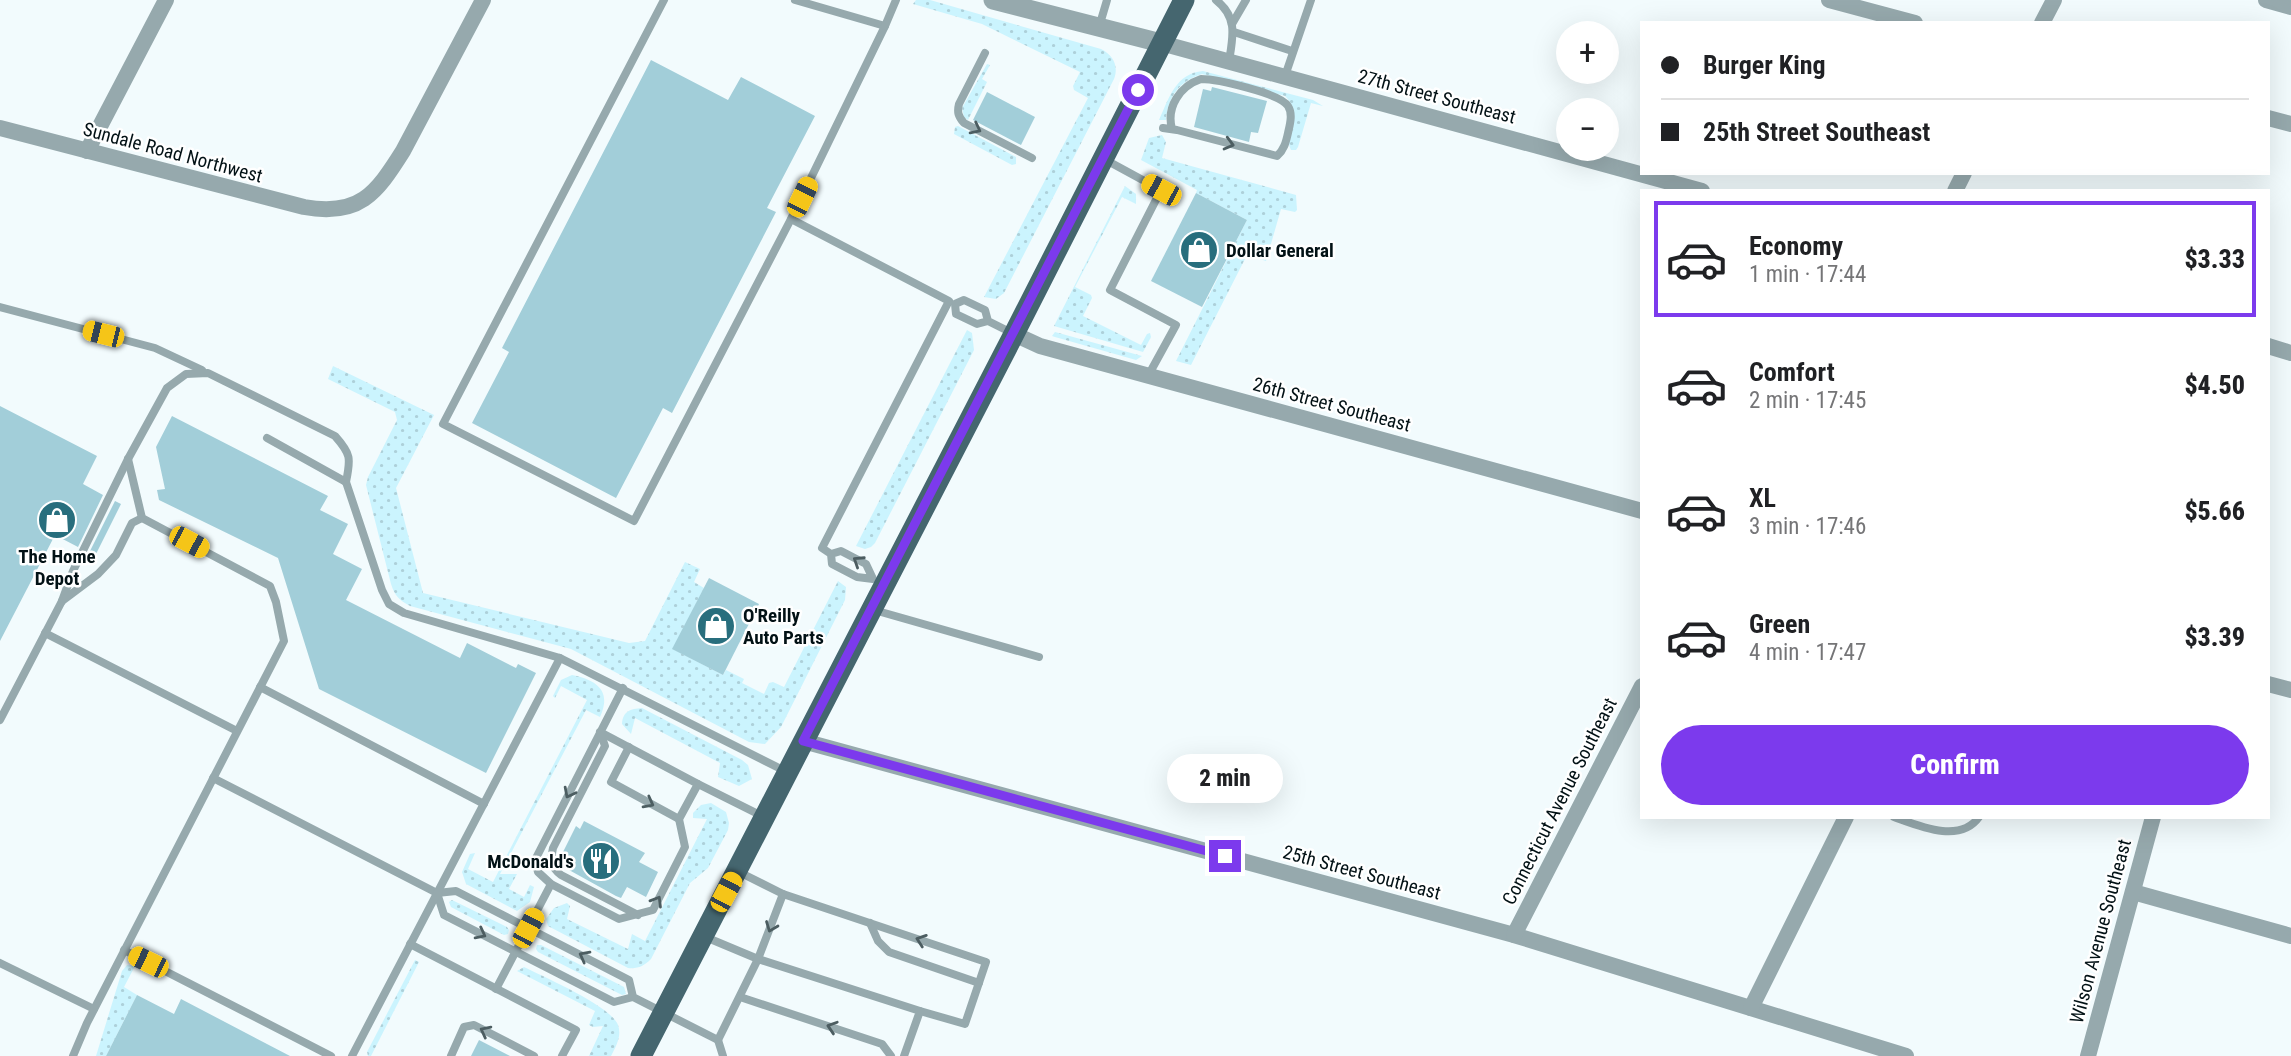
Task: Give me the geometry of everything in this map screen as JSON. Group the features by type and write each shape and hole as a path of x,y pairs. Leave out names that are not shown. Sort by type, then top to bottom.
{"main road":[{"path":"641,1056 871,609 878,582 1014,334 1184,0"}],"street":[{"path":"87,151 166,0"},
{"name":"Sundale Road Northwest","path":"0,128 304,207 336,210 361,201 372,193 389,173 423,116 483,0"},
{"path":"993,0 1161,43"},
{"path":"1829,0 1908,21"},
{"path":"2043,21 2054,0"},
{"path":"2266,0 2291,7"},
{"name":"27th Street Southeast","path":"1161,43 1640,174"},
{"path":"2270,119 2291,124"},
{"name":"27th Street Southeast","path":"1644,175 1695,189"},
{"name":"26th Street Southeast","path":"1014,334 1040,346 1640,510"},
{"path":"2270,347 2291,353"},
{"path":"2270,685 2291,690"},
{"name":"Connecticut Avenue Southeast","path":"1514,935 1640,690"},
{"name":"25th Street Southeast","path":"803,741 1514,935 1906,1056"},
{"path":"1751,1008 1845,819"},
{"name":"Wilson Avenue Southeast","path":"2088,1056 2152,819"},
{"path":"2133,892 2291,936"}],"lane":[{"path":"664,0 443,424 634,521 791,219 886,26 896,0"},
{"path":"795,0 886,26"},
{"path":"1099,27 1107,0"},
{"path":"1216,0 1226,11 1233,28 1292,51"},
{"path":"1229,61 1233,28 1245,0"},
{"path":"1284,76 1311,0"},
{"path":"985,53 959,104 959,118 1032,158"},
{"path":"1201,79 1272,95 1284,101 1291,119 1284,149 1277,156 1168,129 1176,99 1183,88 1201,79"},
{"path":"1103,158 1161,190 1110,290 1177,325 1148,376"},
{"path":"791,219 952,302 964,300 985,310 988,321"},
{"path":"952,302 956,314 977,324 988,321 1014,334"},
{"path":"831,554 822,548 952,302"},
{"path":"0,307 155,348 335,436 348,450 350,460 346,482 389,604 416,616 560,658 787,772"},
{"path":"0,720 62,601 73,571 128,459 167,388 186,374 208,373"},
{"path":"267,438 346,482"},
{"path":"73,1056 94,1009 284,641 270,586 142,517 128,459"},
{"path":"62,601 98,574 116,555 132,523 142,517"},
{"path":"831,554 841,551 866,564 878,582"},
{"path":"831,554 832,564 857,577 878,582"},
{"path":"871,609 1039,657"},
{"path":"45,633 237,731"},
{"path":"352,1056 560,658"},
{"path":"260,688 484,804"},
{"path":"623,688 535,860 538,873 551,884 619,919 653,910 685,847 679,819 698,784"},
{"path":"600,732 764,817"},
{"path":"600,732 605,746 553,848 550,860 561,875 638,915"},
{"path":"629,747 611,782 679,819"},
{"path":"213,778 437,893 456,891 629,980 632,997"},
{"path":"1902,819 1957,832 1967,829 1977,819"},
{"path":"703,936 758,959 965,1024 986,962 783,894 737,871"},
{"path":"496,989 551,884"},
{"path":"437,893 444,915 614,1002 632,997 718,1040"},
{"path":"723,1056 718,1040 758,959 783,894"},
{"path":"870,923 878,941 889,951 979,983"},
{"path":"410,944 576,1030 562,1056"},
{"path":"124,950 331,1056"},
{"path":"0,962 94,1009"},
{"path":"740,997 882,1044 891,1056"},
{"path":"904,1056 920,1011"},
{"path":"451,1056 464,1027 474,1025 534,1056"}],"shaded area":[{"path":"916,0 930,0 1101,49 1109,54 1115,65 1114,79 1004,293 996,299 984,297 1088,98 1074,90 1073,86 1080,72 982,24 913,4"},
{"path":"987,64 990,65 982,79 987,82 968,120 964,117 962,108"},
{"path":"1203,71 1313,100 1323,106 1311,103 1298,147 1291,150 1289,137 1294,111 1285,96 1202,74 1181,85 1169,104 1166,120 1159,120 1170,95 1180,82 1186,76"},
{"path":"958,126 1016,157 1016,164 1012,165 954,134 955,127"},
{"path":"1162,135 1166,142 1162,158 1296,195 1295,212 1281,209 1266,261 1247,255 1191,365 1176,361 1247,220 1141,160 1149,138"},
{"path":"1125,186 1136,194 1136,204 1122,197 1075,287 1092,298 1083,316 1141,345 1150,333 1151,337 1143,352 1054,326"},
{"path":"967,330 972,333 974,350 875,543 865,549 856,546"},
{"path":"1055,332 1142,356 1136,360 1052,336"},
{"path":"333,366 434,415 396,488 423,593 629,643 645,641 685,562 700,569 694,582 704,588 673,649 723,675 726,670 744,679 742,683 764,694 769,683 784,687 838,581 846,587 845,600 781,727 765,744 749,742 571,649 410,606 400,600 391,584 366,485 397,420 395,412 328,379"},
{"path":"572,675 589,680 600,688 604,700 603,708 600,717 586,710 500,874 517,874 509,889 524,897 530,885 534,887 530,902 517,911 466,884 462,872 470,854 475,853 468,869 493,882 587,700 561,686 555,698 553,696 561,680"},
{"path":"642,708 742,760 748,765 752,779 739,786 718,777 720,763 635,718 631,734 622,724 624,716 631,710"},
{"path":"711,803 726,812 728,830 708,868 690,883 646,964 628,968 548,926 546,919 554,908 567,903 570,906 567,919 628,949 632,934 645,941 707,819 693,818 693,813 701,805"},
{"path":"452,900 507,927 508,934 504,935 451,907 449,902"},
{"path":"537,945 624,987 626,994 622,995 538,952"},
{"path":"415,960 419,962 371,1056 368,1056 367,1052"},
{"path":"127,965 135,966 124,987 137,995 106,1056 96,1056 122,971"},
{"path":"524,967 576,993 613,1017 619,1033 611,1056 589,1056 603,1026 589,1025 595,1011 517,971"}],"building":[{"path":"651,60 728,100 741,77 815,116 767,208 776,212 672,413 663,408 616,498 472,423 509,352 502,348"},
{"path":"1212,87 1267,101 1258,133 1251,132 1249,142 1194,127 1203,89 1211,91"},
{"path":"987,92 1035,117 1021,145 973,120"},
{"name":"Dollar General","path":"1196,193 1247,220 1202,307 1151,281"},
{"name":"The Home Depot","path":"0,406 97,456 83,484 103,495 78,547 55,535 0,641"},
{"path":"172,416 328,496 320,510 348,524 333,554 362,569 346,600 460,658 467,643 516,668 518,664 536,673 486,773 319,689 278,558 159,500 157,490 165,489 156,447"},
{"path":"115,501 121,504 95,556 89,553"},
{"name":"O'Reilly Auto Parts","path":"709,578 759,604 723,675 672,649"},
{"name":"McDonald's","path":"584,821 645,853 639,862 658,872 646,897 627,887 621,898 560,865 566,854 563,852 576,826 580,829"},
{"path":"137,995 174,1014 181,999 290,1056 106,1056"},
{"path":"479,1040 510,1056 471,1056"}],"place":[{"name":"Dollar General","path":"1199,250"},
{"name":"The Home Depot","path":"57,520"},
{"name":"O'Reilly Auto Parts","path":"716,626"},
{"name":"McDonald's","path":"601,861"}],"route":[{"path":"1138,90 803,741 1225,856"}]}
